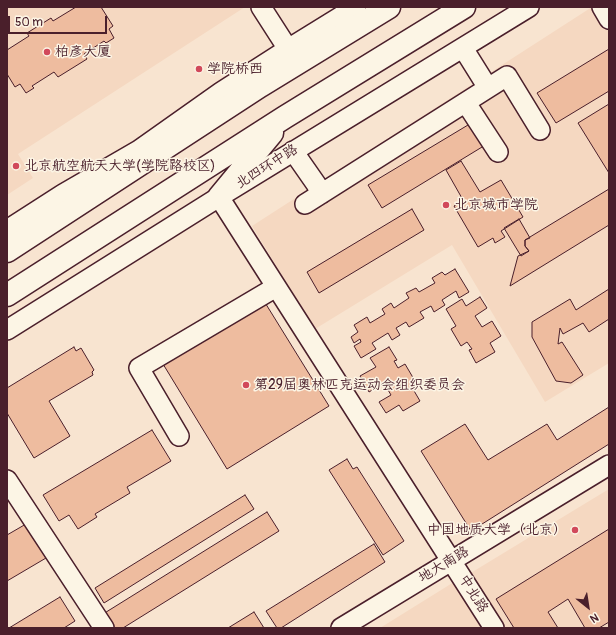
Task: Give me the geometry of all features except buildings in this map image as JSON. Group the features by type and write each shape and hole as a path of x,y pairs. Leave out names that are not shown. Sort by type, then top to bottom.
{"highway":[{"path":"7,251 260,86 389,7"},
{"path":"7,295 285,117 464,7"},
{"path":"139,150 260,86"},
{"path":"219,197 285,117"}],"street":[{"path":"261,7 288,49"},
{"path":"7,230 62,194 139,150 221,92 356,7"},
{"name":"北四环中路","path":"7,330 293,151 529,7"},
{"path":"602,7 609,19"},
{"path":"463,48 488,88"},
{"path":"305,204 507,76 540,130"},
{"path":"466,103 498,152"},
{"path":"293,151 316,184 321,194"},
{"name":"中北路","path":"219,197 494,628"},
{"path":"179,436 139,368 276,287"},
{"name":"地大南路","path":"341,628 609,465"},
{"path":"7,480 104,628"}],"shaded area":[{"path":"7,7 245,7 18,154 33,178 7,195"},
{"name":"北京城市学院","path":"592,7 609,7 609,363 545,402 452,245 315,329 252,226"},
{"name":"中国地质大学（北京）","path":"609,489 609,628 380,628 462,577"}],"place":[{"name":"柏彦大厦","path":"47,52"},
{"name":"学院桥西","path":"199,69"},
{"name":"北京航空航天大学(学院路校区)","path":"16,166"},
{"name":"北京城市学院","path":"446,205"},
{"name":"第29届奥林匹克运动会组织委员会","path":"246,385"},
{"name":"中国地质大学（北京）","path":"575,530"}]}
